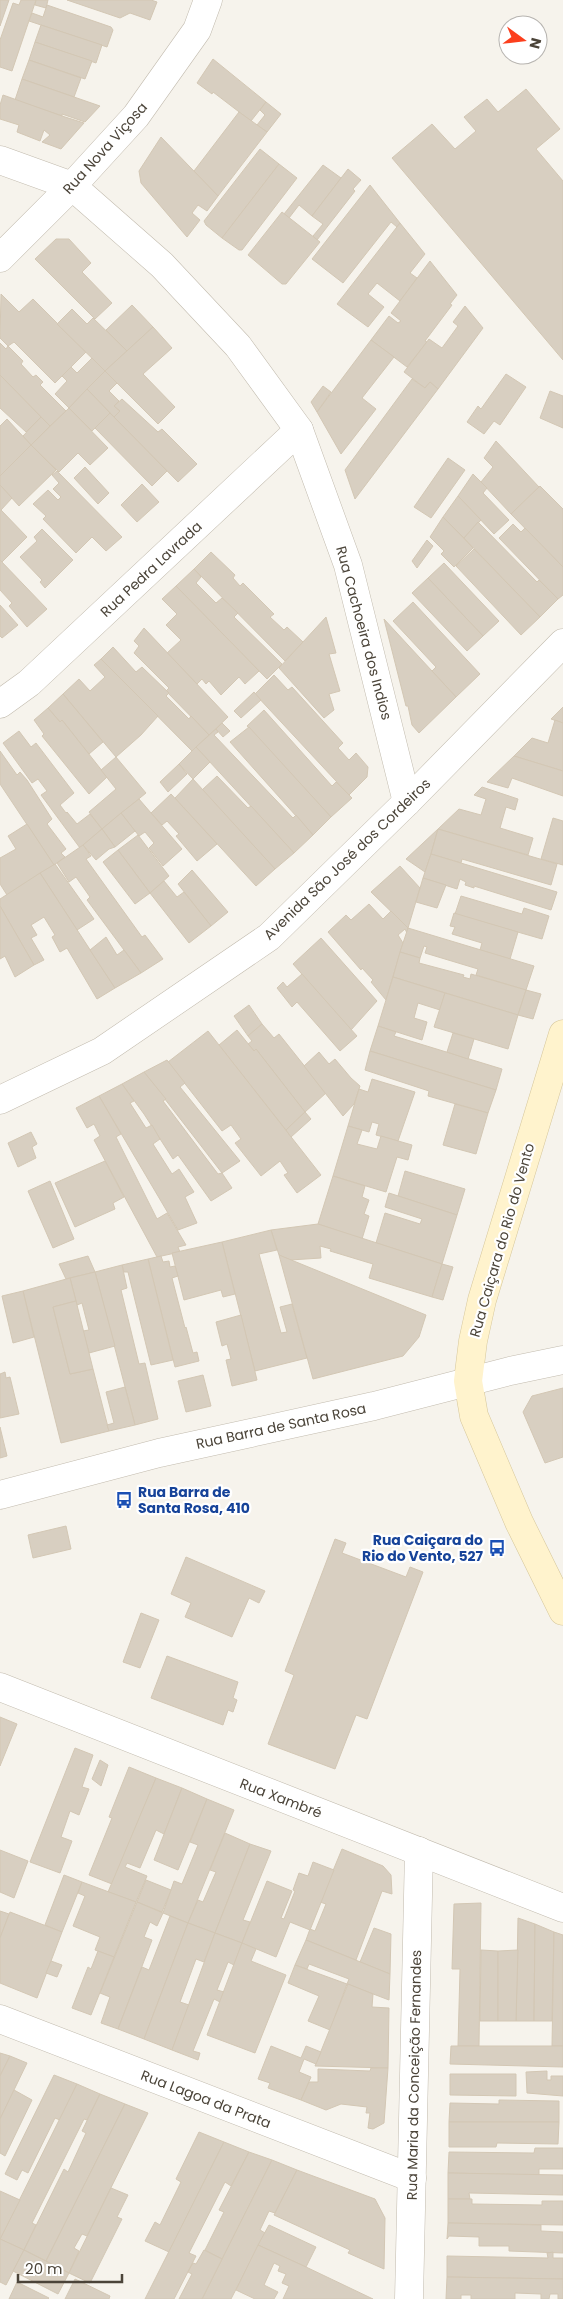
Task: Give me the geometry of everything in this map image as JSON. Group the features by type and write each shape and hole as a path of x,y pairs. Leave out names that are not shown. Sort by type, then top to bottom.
{"street":[{"name":"Rua Nova Viçosa","path":"0,258 72,186 136,116 197,30 208,0"},
{"name":"Rua Cachoeira dos Indios","path":"0,160 72,186 162,265 238,346 299,430 348,565 407,802"},
{"name":"Rua Pedra Lavrada","path":"0,704 29,683 299,430"},
{"name":"Avenida São José dos Cordeiros","path":"0,1100 102,1051 268,937 407,802 563,643"},
{"name":"Rua Caiçara do Rio do Vento","path":"563,1034 482,1300 473,1341 468,1382 474,1416 519,1522 563,1611"},
{"name":"Rua Barra de Santa Rosa","path":"0,1495 159,1453 374,1406 563,1360"},
{"name":"Rua Xambré","path":"0,1687 563,1908"},
{"name":"Rua Maria da Conceição Fernandes","path":"409,2299 419,1851"},
{"name":"Rua Lagoa da Prata","path":"0,2019 412,2178"}],"building":[{"path":"0,0 9,0 0,26"},
{"path":"21,0 36,0 12,71 0,67 0,40 13,3 19,5"},
{"path":"36,0 48,0 46,8 35,5"},
{"path":"67,0 151,0 157,2 150,20 130,13 120,18"},
{"path":"47,5 111,27 113,30 107,47 29,21 32,13 43,17"},
{"path":"41,25 102,45 96,63 35,42"},
{"path":"35,42 92,61 85,79 29,60"},
{"path":"213,59 266,102 251,121 213,92 212,94 197,83"},
{"path":"29,60 81,78 74,97 22,79"},
{"path":"22,79 100,106 85,122 15,100"},
{"path":"526,89 560,129 536,149 563,181 563,360 392,158 432,124 455,149 476,131 464,117 487,99 498,112"},
{"path":"3,95 84,123 61,149 42,142 50,135 44,130 40,141 17,132 19,125 0,119 0,105"},
{"path":"266,102 281,114 267,132 257,125 265,115 260,110"},
{"path":"239,112 267,132 218,196 194,171"},
{"path":"161,137 218,196 207,211 198,205 192,213 200,220 187,237 141,183 139,171"},
{"path":"260,149 279,164 222,238 206,225 204,221"},
{"path":"279,164 297,178 242,250 239,250 222,238"},
{"path":"323,165 341,178 312,216 299,205 289,218 284,214"},
{"path":"348,169 361,180 353,189 355,191 317,240 313,236 323,224 312,216"},
{"path":"370,185 400,223 397,227 391,222 343,283 312,259"},
{"path":"282,212 320,242 286,284 282,284 248,255"},
{"path":"400,223 425,254 410,273 417,278 400,301 377,283 368,294 384,307 368,327 337,304"},
{"path":"56,239 69,239 91,263 82,272 112,303 95,319 35,259"},
{"path":"430,261 457,295 450,304 452,305 425,341 427,342 407,367 371,340 389,316 398,323 401,321 391,313"},
{"path":"1,294 19,312 33,299 86,352 55,383 14,342 8,346 0,338"},
{"path":"132,305 153,327 127,351 106,330"},
{"path":"465,306 483,328 438,389 430,382 425,388 404,372 429,339 442,348 458,326 453,322"},
{"path":"72,309 87,324 93,318 127,351 105,371 57,324"},
{"path":"153,327 172,348 143,374 175,407 158,424 105,371"},
{"path":"371,340 394,357 362,398 376,409 341,454 317,412"},
{"path":"0,343 6,349 8,346 23,361 21,364 33,377 36,375 43,382 40,385 66,411 50,426 0,375"},
{"path":"92,358 105,371 69,408 55,394 67,381 62,376 71,367 77,373"},
{"path":"105,371 117,383 109,391 119,401 114,406 120,411 114,417 87,389"},
{"path":"506,374 526,387 500,425 494,421 484,434 467,422 478,406 481,409"},
{"path":"0,375 41,417 26,432 0,408"},
{"path":"412,379 425,388 430,382 438,389 355,499 345,470"},
{"path":"323,386 331,392 317,412 311,402"},
{"path":"87,389 110,413 92,431 69,408"},
{"path":"550,391 563,396 563,428 540,418"},
{"path":"122,399 158,432 162,429 197,464 178,482 114,417 120,411 114,406"},
{"path":"69,408 108,448 90,465 78,453 59,472 31,445"},
{"path":"110,413 167,471 152,486 95,428"},
{"path":"41,417 50,426 31,445 23,436"},
{"path":"7,419 31,445 0,476 0,426"},
{"path":"496,441 539,487 511,514 481,482 493,467 484,458"},
{"path":"31,445 56,470 19,506 0,485 0,476"},
{"path":"448,458 465,470 431,518 414,507"},
{"path":"85,467 109,493 98,504 74,478"},
{"path":"57,471 122,537 106,551 92,537 76,553 43,519 46,516 33,504 48,490 58,500 61,497 53,489 59,483 52,475"},
{"path":"473,474 487,488 483,493 509,520 494,534 458,496"},
{"path":"142,484 159,502 137,522 121,505"},
{"path":"0,485 12,498 1,510 27,537 2,562 0,560"},
{"path":"540,486 563,509 563,567 511,514"},
{"path":"458,496 481,520 464,538 443,517"},
{"path":"443,517 473,548 454,567 441,554 444,551 430,537"},
{"path":"478,522 537,582 539,580 558,599 540,617 464,538"},
{"path":"513,524 521,532 525,528 563,567 563,595 558,599 499,538"},
{"path":"42,529 73,560 45,588 40,582 42,580 20,557 37,541 34,537"},
{"path":"427,540 433,546 417,568 412,561"},
{"path":"474,549 540,617 521,635 456,566"},
{"path":"211,552 235,575 233,578 240,586 243,583 274,614 270,617 284,630 287,627 303,642 285,661 194,569"},
{"path":"0,560 47,609 27,627 9,606 12,603 0,590"},
{"path":"444,563 499,621 483,636 428,578"},
{"path":"194,569 201,577 196,583 216,603 222,598 238,613 234,617 282,664 267,679 176,586"},
{"path":"428,578 483,636 467,651 412,593"},
{"path":"176,586 259,671 245,684 239,677 221,695 209,681 206,684 202,679 197,684 167,653 181,640 166,625 177,614 162,599"},
{"path":"413,602 480,674 456,697 432,671 436,667 393,621"},
{"path":"0,605 18,625 2,638 0,636"},
{"path":"326,617 336,653 329,654 340,691 329,694 334,710 324,718 279,668"},
{"path":"384,619 456,697 419,733 412,725 408,706 406,706"},
{"path":"144,628 228,717 209,735 166,691 169,688 134,653 139,646 134,641"},
{"path":"113,647 136,672 142,667 169,693 166,696 189,719 191,716 209,735 192,751 101,659"},
{"path":"101,659 158,716 141,735 116,757 63,694 79,679 90,691 105,677 94,665"},
{"path":"274,675 288,690 292,687 343,743 338,748 349,760 356,753 368,767 367,777 349,795 255,694"},
{"path":"254,692 261,700 241,718 234,711"},
{"path":"63,694 103,742 89,754 62,720 60,722 48,708"},
{"path":"563,707 563,723 551,719"},
{"path":"48,708 60,722 62,720 107,777 89,794 42,736 44,734 34,720"},
{"path":"264,710 332,786 336,782 352,798 331,817 247,726"},
{"path":"555,720 563,723 563,771 514,756 532,738 548,743"},
{"path":"222,723 230,731 223,737 216,729"},
{"path":"249,727 331,817 313,835 230,742"},
{"path":"216,729 218,732 214,735 293,818 296,815 313,835 294,853 196,747"},
{"path":"19,731 31,747 36,743 74,793 60,805 66,813 77,824 90,814 102,829 80,848 41,795 47,791 38,779 32,783 3,743"},
{"path":"196,747 210,762 193,779 179,764"},
{"path":"0,751 17,775 20,772 27,780 52,819 47,824 66,849 61,853 65,857 54,865 0,784"},
{"path":"514,756 563,771 563,796 512,778 508,788 487,782"},
{"path":"116,757 146,793 102,829 89,812 116,789 101,770"},
{"path":"179,764 187,774 168,792 160,782"},
{"path":"217,776 248,808 251,806 294,853 275,869 202,790"},
{"path":"193,779 275,869 256,886 175,798"},
{"path":"482,787 518,799 515,810 506,807 500,828 533,838 528,855 438,829 459,809 481,815 486,799 474,795"},
{"path":"171,794 217,844 197,861 176,836 179,834 167,821 162,825 151,813"},
{"path":"139,799 182,849 163,866 149,848 154,843 145,832 139,836 121,813"},
{"path":"121,813 135,831 115,847 102,829"},
{"path":"553,818 563,821 563,865 541,859"},
{"path":"27,824 54,865 7,895 0,884 0,858 16,849 8,836"},
{"path":"102,829 115,847 109,849 96,860 83,845"},
{"path":"438,829 431,854 425,872 406,859"},
{"path":"438,829 557,864 551,885 462,859 461,863 431,854"},
{"path":"138,835 169,876 150,893 118,850"},
{"path":"83,845 91,856 86,859 142,937 145,935 163,959 141,973 87,900 90,897 76,877 69,882 57,863"},
{"path":"118,850 150,893 135,904 103,862"},
{"path":"431,854 557,892 551,910 474,886 474,888 465,885 466,882 460,879 457,889 423,878"},
{"path":"55,864 94,919 77,930 40,873"},
{"path":"400,866 420,888 408,928 371,892"},
{"path":"192,870 228,912 211,926 178,884"},
{"path":"40,873 115,988 97,999 67,948 60,952 52,937 55,935 44,917 31,925 37,935 31,938 44,960 34,965 0,906 0,899"},
{"path":"423,878 446,885 437,908 416,902"},
{"path":"164,881 177,897 184,892 211,926 189,943 150,893"},
{"path":"461,896 522,914 524,908 549,916 542,939 455,914"},
{"path":"369,904 383,919 391,911 408,928 407,933 405,929 398,935 403,943 386,1000 371,982 373,980 362,968 361,970 328,932 346,915 351,920"},
{"path":"0,906 34,965 15,977 5,956 0,959"},
{"path":"454,913 518,932 510,959 480,950 482,943 452,934 455,927 450,926"},
{"path":"408,928 534,966 526,990 476,975 478,969 425,953 427,947 424,946 420,958 400,952"},
{"path":"106,937 117,955 124,950 141,973 115,988 90,950"},
{"path":"321,938 377,1001 351,1030 293,964"},
{"path":"400,952 420,958 419,963 464,975 463,977 470,979 471,974 526,990 518,1015 393,977"},
{"path":"302,974 357,1036 340,1051 297,1002 292,1007 277,988 283,982 287,987"},
{"path":"393,977 445,993 440,1010 418,1003 414,1018 427,1022 422,1040 378,1026"},
{"path":"526,990 541,994 533,1019 518,1015"},
{"path":"445,993 518,1015 508,1049 434,1027"},
{"path":"249,1005 262,1024 248,1036 234,1016"},
{"path":"262,1024 274,1038 279,1034 326,1093 305,1112 256,1049 254,1051 248,1044 252,1041 248,1036"},
{"path":"378,1026 396,1032 394,1036 502,1069 496,1090 370,1051"},
{"path":"237,1030 254,1051 256,1049 305,1112 286,1130 219,1045"},
{"path":"208,1031 321,1175 297,1193 284,1175 288,1173 280,1161 261,1176 235,1143 241,1139 231,1125 222,1131 168,1062"},
{"path":"453,1033 474,1039 468,1059 447,1052"},
{"path":"370,1051 496,1090 488,1113 428,1096 429,1091 365,1070"},
{"path":"319,1052 329,1064 335,1059 360,1086 354,1104 343,1116 304,1066"},
{"path":"167,1060 185,1083 180,1087 240,1161 222,1173 144,1072"},
{"path":"144,1072 166,1099 163,1101 218,1174 222,1173 232,1188 211,1201 178,1155 173,1159 122,1084"},
{"path":"372,1079 415,1092 398,1141 376,1135 379,1124 372,1122 369,1132 348,1126 359,1089 368,1092"},
{"path":"122,1084 134,1101 130,1103 146,1128 152,1125 160,1139 153,1144 172,1174 179,1169 194,1192 185,1197 197,1223 178,1230 99,1096"},
{"path":"99,1096 121,1134 116,1137 157,1219 167,1213 186,1245 178,1247 180,1252 157,1257 94,1140 100,1136 94,1124 87,1128 76,1108"},
{"path":"455,1104 488,1113 476,1154 443,1145"},
{"path":"305,1112 311,1119 291,1137 286,1130"},
{"path":"348,1126 362,1130 357,1144 377,1149 381,1136 412,1145 408,1160 397,1157 386,1192 333,1176"},
{"path":"31,1132 37,1144 32,1147 36,1158 18,1167 8,1143"},
{"path":"105,1161 124,1197 113,1203 115,1209 75,1227 55,1183"},
{"path":"405,1171 465,1189 457,1215 398,1196"},
{"path":"333,1176 365,1186 362,1197 369,1200 364,1214 369,1216 362,1239 318,1224"},
{"path":"50,1181 74,1239 53,1248 28,1191"},
{"path":"389,1193 457,1215 442,1264 376,1243 385,1213 420,1224 422,1219 385,1207"},
{"path":"318,1224 442,1264 432,1297 369,1278 373,1264 330,1251 331,1249 320,1246 321,1258 290,1260 279,1255 271,1230"},
{"path":"271,1230 277,1250 259,1254 281,1333 287,1332 280,1307 292,1304 307,1358 255,1371 222,1242"},
{"path":"222,1242 235,1294 223,1297 221,1290 184,1300 172,1253"},
{"path":"279,1255 426,1315 419,1337 403,1356 313,1379"},
{"path":"88,1256 95,1272 66,1279 59,1264"},
{"path":"161,1256 163,1262 169,1261 170,1267 175,1266 178,1276 172,1278 193,1353 197,1352 199,1361 175,1367 148,1259"},
{"path":"148,1259 173,1360 151,1365 128,1272 124,1272 122,1265"},
{"path":"442,1264 453,1267 443,1300 432,1297"},
{"path":"122,1265 127,1288 121,1290 139,1364 145,1363 158,1419 135,1425 95,1272"},
{"path":"95,1272 115,1346 89,1353 83,1331 89,1330 82,1303 77,1305 70,1278"},
{"path":"70,1278 76,1301 53,1307 70,1374 93,1369 109,1431 61,1443 23,1291"},
{"path":"23,1291 34,1337 13,1343 2,1296"},
{"path":"76,1301 93,1369 70,1374 53,1307"},
{"path":"241,1315 257,1380 232,1386 226,1360 231,1359 227,1344 222,1346 216,1322"},
{"path":"5,1372 6,1378 10,1377 19,1414 0,1418 0,1374"},
{"path":"203,1375 211,1406 186,1412 178,1381"},
{"path":"125,1387 135,1425 109,1431 107,1425 114,1423 106,1392"},
{"path":"563,1388 563,1457 545,1463 523,1412 532,1396"},
{"path":"0,1427 7,1456 0,1458"},
{"path":"66,1526 71,1549 33,1558 28,1535"},
{"path":"335,1539 346,1543 342,1553 406,1577 410,1567 423,1572 367,1719 356,1715 335,1769 268,1744 294,1675 285,1671"},
{"path":"186,1557 265,1591 259,1603 249,1598 232,1637 185,1617 191,1603 171,1594"},
{"path":"141,1613 159,1620 140,1668 123,1662"},
{"path":"167,1656 238,1682 233,1698 237,1700 233,1712 228,1710 223,1725 151,1698"},
{"path":"0,1717 17,1724 0,1766"},
{"path":"75,1748 93,1755 82,1787 89,1789 79,1815 70,1811 61,1837 72,1841 60,1873 30,1862"},
{"path":"100,1760 108,1765 101,1786 92,1779"},
{"path":"129,1767 156,1778 112,1884 89,1875 112,1818 109,1817"},
{"path":"156,1778 182,1788 164,1834 156,1830 140,1868 127,1863 125,1867 147,1876 136,1902 108,1892"},
{"path":"182,1788 207,1799 178,1870 154,1860"},
{"path":"207,1799 234,1810 188,1923 163,1913 174,1881 182,1884 198,1845 190,1842"},
{"path":"225,1833 250,1844 215,1933 188,1923 198,1900 203,1902 216,1872 210,1870"},
{"path":"250,1844 271,1851 243,1920 250,1922 242,1943 215,1933"},
{"path":"342,1849 383,1866 391,1875 392,1894 382,1891 356,1960 306,1940 310,1929 315,1931 326,1904 320,1902"},
{"path":"0,1850 28,1861 14,1898 0,1892"},
{"path":"313,1862 334,1870 310,1930 290,1922 276,1957 242,1943 267,1881 292,1891 281,1918 284,1919 295,1891 293,1890 299,1873 308,1876"},
{"path":"64,1875 82,1882 62,1932 45,1925"},
{"path":"146,1880 171,1890 162,1912 137,1902"},
{"path":"82,1882 136,1902 114,1957 95,1950 100,1937 73,1926 85,1896 78,1893"},
{"path":"137,1902 163,1913 157,1926 150,1922 144,1937 152,1940 118,2029 101,2023 110,1997 100,1993"},
{"path":"481,1903 479,2046 458,2046 460,1969 452,1969 454,1904"},
{"path":"0,1911 9,1914 0,1938"},
{"path":"10,1912 62,1932 37,1998 0,1983 0,1938"},
{"path":"170,1916 188,1923 144,2039 118,2029 142,1967 149,1970"},
{"path":"518,1918 535,1924 534,2021 516,2021"},
{"path":"188,1923 215,1933 204,1962 196,1959 180,2002 189,2005 172,2050 144,2039"},
{"path":"535,1924 554,1932 552,2021 534,2021"},
{"path":"374,1928 391,1934 390,1974 360,1962"},
{"path":"554,1932 563,1935 563,2046 552,2046"},
{"path":"215,1933 242,1943 234,1965 228,1962 217,1990 224,1992 220,2002 214,1999 193,2051 200,2053 198,2060 172,2050"},
{"path":"306,1940 390,1974 389,2000 347,1984 349,1979 309,1964 307,1969 295,1965"},
{"path":"242,1943 256,1949 251,1961 286,1975 255,2053 207,2035"},
{"path":"481,1950 498,1951 498,2021 480,2021"},
{"path":"518,1950 516,2021 498,2021 498,1951"},
{"path":"98,1951 114,1957 91,2015 72,2008 88,1967 91,1969"},
{"path":"51,1961 62,1965 57,1977 46,1973"},
{"path":"295,1965 347,1984 330,2030 308,2021 319,1996 288,1983"},
{"path":"348,1984 373,1994 372,2007 389,2008 388,2068 315,2066"},
{"path":"271,2046 301,2058 306,2046 321,2052 316,2064 304,2059 299,2072 311,2077 301,2100 268,2088 270,2083 258,2079"},
{"path":"451,2046 563,2046 563,2067 450,2064"},
{"path":"0,2053 10,2056 0,2076"},
{"path":"10,2056 27,2063 0,2119 0,2076"},
{"path":"371,2068 388,2068 384,2123 373,2129 368,2128 370,2113 366,2113 367,2107 341,2104 326,2110 301,2100 309,2082 318,2082 318,2069 370,2071"},
{"path":"547,2071 547,2080 551,2080 551,2076 563,2076 563,2096 527,2093 526,2072"},
{"path":"450,2074 516,2074 516,2096 450,2095"},
{"path":"54,2075 77,2084 60,2120 55,2118 28,2173 22,2170 17,2180 5,2174"},
{"path":"77,2084 100,2094 87,2120 84,2119 32,2223 36,2225 24,2250 0,2239"},
{"path":"14,2090 32,2100 5,2156 0,2153 0,2119"},
{"path":"100,2094 125,2104 46,2261 24,2250 64,2169 68,2172 86,2133 82,2131"},
{"path":"499,2100 559,2101 559,2122 449,2122 450,2103 499,2104"},
{"path":"125,2104 148,2113 87,2236 82,2234 74,2248 79,2251 69,2273 46,2261"},
{"path":"449,2122 559,2122 558,2144 497,2143 496,2147 449,2147"},
{"path":"199,2132 224,2142 169,2252 145,2241 155,2222 160,2225 181,2182 176,2179"},
{"path":"224,2142 249,2152 231,2186 225,2182 189,2253 196,2256 174,2299 145,2299"},
{"path":"535,2148 563,2148 563,2169 539,2169 539,2175 448,2173 449,2152 534,2153"},
{"path":"249,2152 272,2160 222,2259 205,2250 224,2212 219,2210"},
{"path":"272,2160 297,2170 275,2213 269,2211 260,2230 265,2233 231,2299 202,2299"},
{"path":"297,2170 375,2199 385,2218 384,2269 348,2253 350,2250 274,2215"},
{"path":"448,2173 563,2175 563,2195 469,2193 470,2199 448,2199"},
{"path":"111,2188 128,2195 117,2217 122,2219 90,2283 69,2273"},
{"path":"0,2191 20,2200 0,2239"},
{"path":"448,2199 472,2199 472,2204 542,2205 542,2201 563,2201 563,2225 448,2223"},
{"path":"448,2223 541,2225 541,2231 563,2232 563,2253 509,2251 509,2246 479,2246 479,2237 449,2236 447,2239"},
{"path":"269,2225 316,2247 306,2267 258,2245"},
{"path":"0,2239 24,2250 6,2285 0,2282"},
{"path":"258,2245 373,2299 283,2299 289,2286 282,2283 286,2274 278,2271 280,2266 274,2263 264,2285 278,2292 274,2299 255,2299 236,2290"},
{"path":"24,2250 69,2273 58,2294 13,2271"},
{"path":"204,2250 222,2259 202,2299 179,2299 192,2274 188,2272 193,2263 196,2264"},
{"path":"553,2252 553,2258 563,2258 563,2279 447,2277 447,2256 548,2258 547,2253"},
{"path":"447,2277 563,2279 563,2299 558,2299 558,2294 550,2294 549,2299 541,2299 541,2294 515,2293 515,2299 471,2299 471,2295 461,2295 461,2299 446,2299"},
{"path":"75,2279 110,2296 109,2299 65,2299"},
{"path":"17,2282 49,2298 9,2299"}],"place":[{"name":"Rua Barra de Santa Rosa, 410","path":"124,1500"},
{"name":"Rua Caiçara do Rio do Vento, 527","path":"497,1548"}]}
